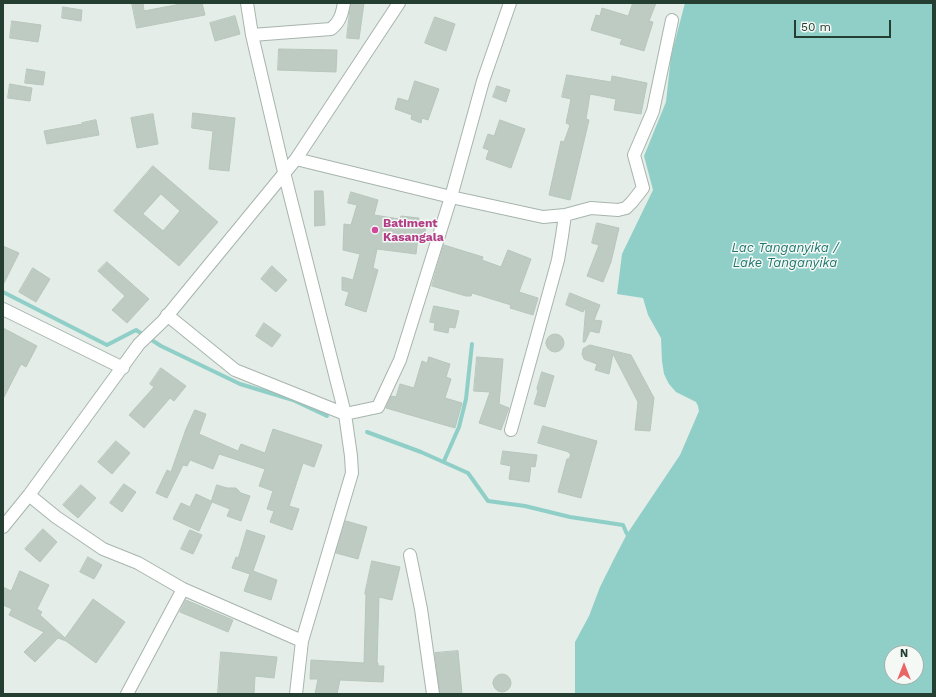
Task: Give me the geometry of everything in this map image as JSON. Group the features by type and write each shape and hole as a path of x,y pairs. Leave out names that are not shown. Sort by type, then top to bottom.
{"street":[{"path":"247,3 252,35 284,172 345,414 351,456 352,473 302,641 296,694"},
{"path":"252,35 331,29 338,24 343,12 344,3"},
{"path":"3,526 29,495 139,344 165,318 296,159 399,3"},
{"path":"165,318 235,370 345,414 378,407 400,360 451,196 483,81 510,3"},
{"path":"296,159 543,217 565,215 592,208 618,210 626,208 643,188 634,155 653,112 672,20"},
{"path":"510,430 558,260 565,215"},
{"path":"3,309 123,368"},
{"path":"29,495 56,517 104,549 138,563 183,589 302,641"},
{"path":"410,555 421,609 433,694"},
{"path":"127,694 183,589"}],"water":[{"name":"Lac Tanganyika / Lake Tanganyika","path":"685,3 933,3 933,694 575,694 575,642 589,616 600,587 627,534 680,455 699,411 696,402 676,392 669,384 664,374 661,338 648,315 643,298 617,294 622,254 653,190 644,156 666,102 671,56"}],"building":[{"path":"132,3 143,3 144,11 186,3 202,3 205,15 137,28"},
{"path":"351,3 364,3 359,39 347,38"},
{"path":"633,3 656,3 649,21 653,22 644,51 620,44 622,39 591,30 596,15 600,16 602,8 628,16"},
{"path":"63,7 82,10 81,21 62,18"},
{"path":"235,16 240,34 215,41 210,23"},
{"path":"435,17 455,24 446,51 425,43"},
{"path":"12,21 41,25 38,42 10,38"},
{"path":"279,49 337,50 336,72 278,70"},
{"path":"27,69 45,72 43,85 25,83"},
{"path":"567,75 611,82 612,76 647,83 641,114 614,110 616,99 590,94 586,119 589,120 570,200 549,195 561,141 564,142 570,125 566,123 571,99 562,97"},
{"path":"415,81 439,89 428,120 422,118 421,123 411,119 412,115 395,109 398,98 408,101"},
{"path":"10,84 32,88 30,101 8,98"},
{"path":"497,86 510,90 506,102 493,97"},
{"path":"193,113 235,118 229,171 209,169 213,131 192,128"},
{"path":"153,114 158,144 137,148 131,118"},
{"path":"96,120 99,135 47,144 44,131 83,124 82,123"},
{"path":"500,120 525,129 511,168 486,159 489,150 483,148 488,134 494,136"},
{"path":"153,166 218,222 179,266 114,211","holes":["161,194 180,211 163,231 143,214"]},
{"path":"315,191 323,191 325,225 315,226"},
{"path":"351,192 378,200 374,215 400,219 401,216 419,218 418,226 426,227 424,238 418,237 416,254 377,249 373,268 378,270 366,312 345,305 349,292 342,290 342,277 353,280 360,254 343,250 344,224 351,225 357,205 348,203"},
{"path":"597,223 619,228 611,262 603,282 587,276 599,245 592,243"},
{"path":"444,245 483,257 482,260 501,267 508,250 531,259 519,292 538,298 533,315 510,308 511,305 472,293 471,296 466,296 432,286"},
{"path":"3,246 19,253 3,285"},
{"path":"107,262 149,299 127,323 112,310 125,296 98,271"},
{"path":"272,266 287,280 276,292 261,279"},
{"path":"33,268 50,279 36,302 19,292"},
{"path":"570,293 600,305 594,320 602,321 599,333 590,331 585,342 583,342 586,306 583,312 566,305"},
{"path":"434,306 459,311 455,328 449,327 448,333 434,330 435,323 430,322"},
{"path":"264,323 281,335 272,347 256,336"},
{"path":"3,328 37,346 26,367 21,364 3,399"},
{"path":"555,334 561,337 564,343 561,349 555,352 549,349 546,343 549,337"},
{"path":"590,345 631,355 654,398 650,431 635,430 638,402 613,354 609,374 595,370 597,364 584,359 582,354 583,349"},
{"path":"429,357 450,364 446,377 451,379 445,398 462,403 455,428 386,408 391,396 396,397 400,384 414,388 422,361 427,363"},
{"path":"477,357 503,359 499,404 509,408 501,430 479,423 490,392 474,391"},
{"path":"161,368 186,386 174,401 170,398 144,428 129,415 154,387 150,384"},
{"path":"542,372 554,376 545,407 534,404"},
{"path":"195,410 206,414 199,434 238,451 241,444 265,453 273,429 322,445 314,467 303,463 289,506 299,509 292,530 270,522 274,511 267,509 273,491 259,486 265,469 219,454 213,469 190,460 187,466 183,465 167,498 156,493 167,470 171,472 186,429"},
{"path":"543,426 597,441 581,498 558,492 567,459 569,459 571,454 569,452 538,443"},
{"path":"116,441 130,453 112,474 98,462"},
{"path":"503,451 537,455 535,467 531,466 529,482 509,479 511,466 501,464"},
{"path":"124,484 136,492 122,512 110,503"},
{"path":"81,485 96,498 78,518 63,505"},
{"path":"217,485 227,488 236,488 241,493 250,496 241,521 227,516 230,509 212,502 199,531 173,519 181,503 190,507 196,494 211,501"},
{"path":"346,521 367,527 358,559 336,553"},
{"path":"43,529 57,542 40,562 25,549"},
{"path":"190,530 202,535 193,554 181,549"},
{"path":"247,530 265,536 253,571 277,580 271,600 244,591 250,574 232,568 236,557 238,558"},
{"path":"88,557 102,565 94,579 80,572"},
{"path":"372,561 400,567 392,600 379,597 377,663 378,666 384,666 383,682 340,680 337,694 315,694 318,679 310,679 311,660 364,663 365,594"},
{"path":"20,571 49,585 37,609 42,612 40,615 65,638 93,599 125,622 96,663 66,641 58,638 35,662 24,652 44,632 9,615 12,609 3,605 3,587 11,591"},
{"path":"186,600 233,620 228,632 180,612"},
{"path":"458,651 462,694 440,694 435,653"},
{"path":"221,652 277,657 274,678 255,676 254,694 218,694"},
{"path":"498,674 506,674 511,679 509,690 506,692 498,692 493,687 493,679"}],"waterway":[{"path":"3,292 107,345 136,330 161,346 240,384 293,400 327,416"},
{"path":"444,461 459,427 466,399 472,344"},
{"path":"367,432 421,452 468,473 488,501 525,506 570,517 623,525 627,534"}],"place":[{"name":"Batiment Kasangala","path":"375,230"}]}
